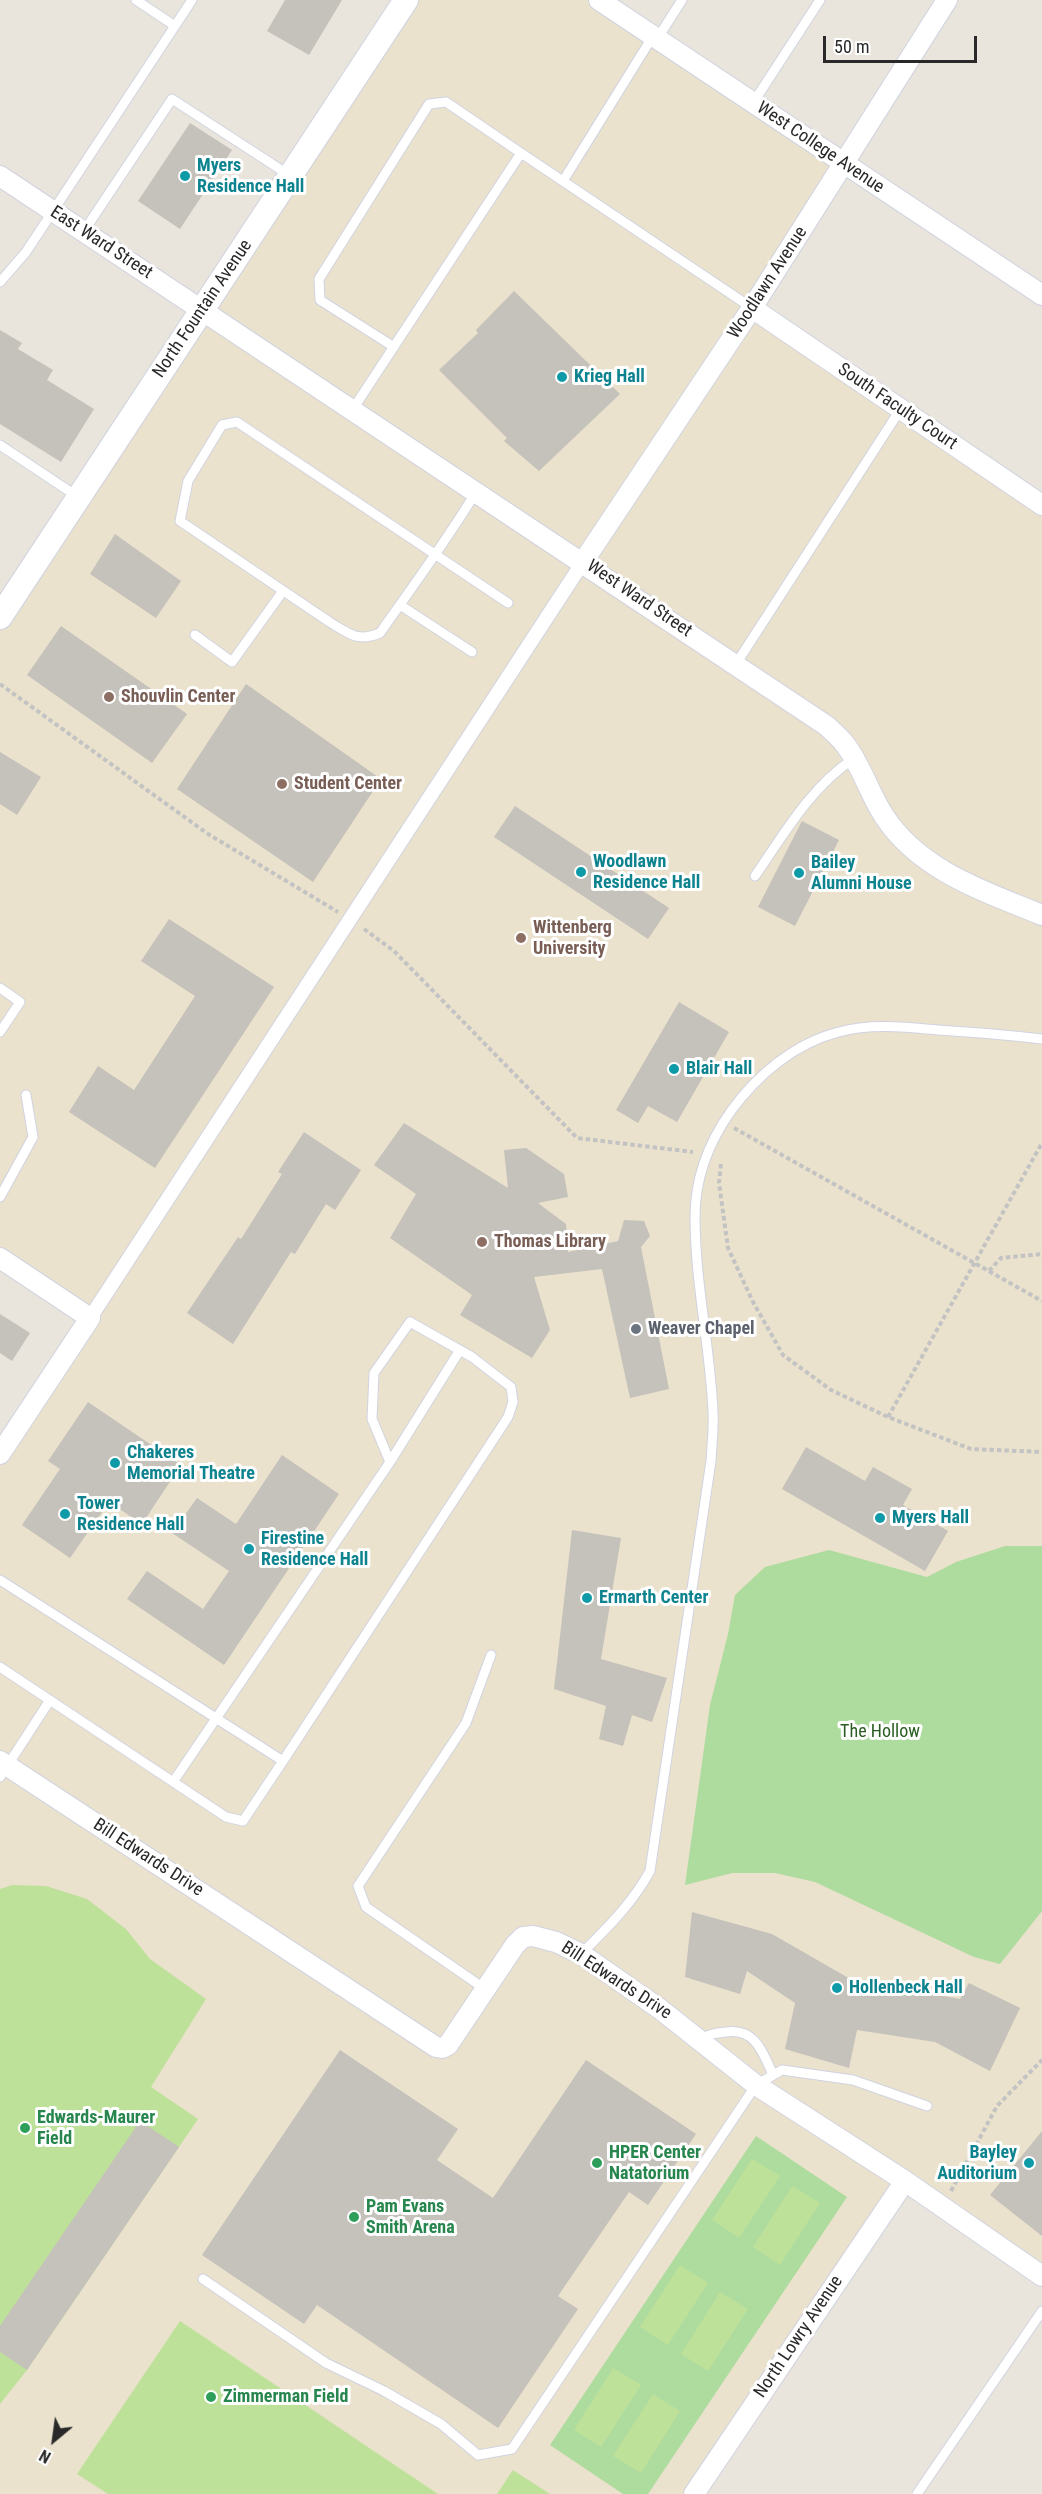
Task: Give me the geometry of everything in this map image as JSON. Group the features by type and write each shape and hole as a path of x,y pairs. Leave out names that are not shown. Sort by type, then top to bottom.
{"street":[{"name":"North Fountain Avenue","path":"0,617 406,0"},
{"name":"West College Avenue","path":"599,0 1042,295"},
{"name":"Woodlawn Avenue","path":"583,562 752,308 947,0"},
{"name":"East Ward Street","path":"0,176 202,309"},
{"name":"South Faculty Court","path":"752,308 1042,505"},
{"name":"West Ward Street","path":"202,309 827,726 844,744 883,815 902,840 921,857 947,874 1042,915"},
{"path":"0,1454 583,562"},
{"path":"0,1258 90,1318"},
{"name":"Bill Edwards Drive","path":"2,1768 436,2047 442,2048 448,2044 515,1945 523,1937 533,1936 556,1942 581,1954 660,2008 699,2040 765,2080 1042,2276"},
{"name":"North Lowry Avenue","path":"694,2494 905,2181"}],"lane":[{"path":"136,0 175,26"},
{"path":"0,282 26,252 192,0"},
{"path":"563,181 655,37 682,0"},
{"path":"753,103 820,0"},
{"path":"84,231 172,99 291,177"},
{"path":"394,347 320,300 319,279 429,104 446,102 752,308"},
{"path":"353,409 521,153"},
{"path":"736,664 900,410"},
{"path":"476,492 435,554 380,633 367,638 353,636 180,521 188,481 222,425 237,422 435,554 508,603"},
{"path":"0,445 78,497"},
{"path":"195,635 232,662 283,591"},
{"path":"400,604 472,652"},
{"path":"755,876 816,790 834,772 853,759"},
{"path":"0,988 20,1002 0,1032"},
{"path":"581,1954 637,1895 650,1871 711,1461 713,1413 697,1264 695,1215 698,1184 706,1154 724,1122 748,1090 784,1058 815,1040 838,1032 866,1027 904,1027 1042,1040"},
{"path":"0,1197 33,1137 26,1095"},
{"path":"0,1667 226,1817 243,1821 507,1417 513,1402 511,1387 460,1350 410,1322 374,1373 372,1419 390,1462"},
{"path":"173,1782 390,1462 460,1350"},
{"path":"0,1580 283,1761"},
{"path":"485,1989 366,1907 358,1886 466,1723 491,1655"},
{"path":"2,1768 50,1700"},
{"path":"699,2040 707,2034 733,2031 746,2033 758,2044 765,2080"},
{"path":"203,2279 326,2362 384,2391 441,2424 477,2455 512,2449 765,2080 782,2070 853,2080 927,2106"},
{"path":"917,2494 1042,2311"}],"path":[{"path":"724,1122 1042,1301"},
{"path":"730,1138 734,1128"},
{"path":"888,1417 1042,1143"},
{"path":"721,1159 719,1183 728,1248 753,1302 783,1355 831,1390 888,1417 971,1449 1042,1452"},
{"path":"989,1271 1001,1258 1042,1254"},
{"path":"942,2207 997,2106 1042,2060"}],"shaded area":[{"name":"Wittenberg University","path":"406,0 599,0 844,164 752,308 1042,505 1042,2276 904,2181 696,2494 0,2494 0,1454 90,1318 0,1258 0,618"}],"green space":[{"name":"The Hollow","path":"1005,1546 1042,1546 1042,1911 1000,1964 974,1957 815,1882 775,1873 732,1873 685,1885 710,1705 728,1634 735,1595 765,1567 829,1550 927,1577 956,1562"},
{"path":"12,1885 46,1886 87,1899 126,1929 150,1959 206,1999 151,2087 198,2119 27,2370 0,2404 0,1889"},
{"path":"756,2136 847,2197 648,2494 623,2494 550,2445"},
{"path":"752,2159 780,2176 739,2238 712,2220"},
{"path":"792,2186 820,2203 780,2265 753,2247"},
{"path":"680,2265 708,2283 668,2345 640,2327"},
{"path":"720,2292 748,2309 708,2371 681,2354"},
{"name":"Zimmerman Field","path":"180,2321 438,2494 108,2494 77,2474"},
{"path":"613,2368 641,2385 601,2447 574,2430"},
{"path":"653,2394 680,2411 641,2473 613,2456"},
{"path":"513,2470 550,2494 497,2494"}],"building":[{"path":"285,0 342,0 309,55 267,31"},
{"name":"Myers Residence Hall","path":"190,123 232,150 180,229 138,201"},
{"name":"Krieg Hall","path":"514,291 620,394 539,471 504,441 507,438 439,370 478,333 476,330"},
{"path":"0,330 22,343 18,349 53,370 47,380 94,409 61,462 0,424"},
{"path":"115,534 181,581 156,618 90,574"},
{"path":"61,626 187,714 152,763 27,675"},
{"path":"246,684 381,779 313,882 177,789"},
{"path":"0,752 41,777 17,815 0,804"},
{"name":"Woodlawn Residence Hall","path":"515,806 669,908 648,939 494,837"},
{"name":"Bailey Alumni House","path":"802,821 839,840 795,926 758,907"},
{"path":"169,919 274,987 155,1168 69,1112 98,1066 134,1090 195,996 141,961"},
{"name":"Blair Hall","path":"679,1002 729,1032 677,1122 648,1106 638,1123 616,1110"},
{"name":"Thomas Library","path":"404,1123 508,1188 504,1150 526,1148 564,1174 568,1197 538,1203 566,1224 568,1252 618,1241 624,1220 644,1221 650,1236 641,1247 669,1389 630,1398 602,1269 534,1277 550,1330 532,1358 460,1315 472,1295 390,1238 416,1194 374,1165"},
{"path":"304,1132 361,1170 335,1210 326,1204 295,1254 291,1252 233,1344 187,1313 238,1237 241,1239 282,1174 278,1172"},
{"path":"0,1314 30,1333 12,1361 0,1353"},
{"name":"Chakeres Memorial Theatre","path":"88,1402 181,1465 142,1524 109,1502 70,1558 22,1525 60,1469 48,1461"},
{"name":"Myers Hall","path":"806,1447 865,1481 873,1467 912,1489 903,1505 948,1531 925,1571 782,1489"},
{"name":"Firestine Residence Hall","path":"282,1455 339,1494 224,1665 127,1599 147,1571 203,1609 229,1571 172,1533 197,1498 236,1524"},
{"name":"Ermarth Center","path":"572,1530 621,1538 601,1659 667,1678 652,1722 632,1715 623,1746 599,1739 606,1706 554,1689"},
{"name":"Hollenbeck Hall","path":"692,1912 772,1934 852,1980 960,1999 969,1983 1020,2008 990,2071 935,2042 857,2030 849,2068 785,2049 795,2003 747,1971 740,1994 685,1977"},
{"path":"340,2050 458,2129 437,2160 493,2198 586,2060 696,2134 648,2205 629,2192 558,2296 578,2309 498,2428 317,2305 304,2324 202,2255"},
{"path":"140,2121 179,2147 27,2370 0,2352 0,2326"},
{"name":"Bayley Auditorium","path":"1042,2131 1042,2236 990,2195"}],"place":[{"name":"Myers Residence Hall","path":"185,176"},
{"name":"Krieg Hall","path":"562,377"},
{"name":"Shouvlin Center","path":"109,697"},
{"name":"Student Center","path":"282,784"},
{"name":"Woodlawn Residence Hall","path":"581,872"},
{"name":"Bailey Alumni House","path":"799,873"},
{"name":"Wittenberg University","path":"521,938"},
{"name":"Blair Hall","path":"674,1069"},
{"name":"Thomas Library","path":"482,1242"},
{"name":"Weaver Chapel","path":"636,1329"},
{"name":"Chakeres Memorial Theatre","path":"115,1463"},
{"name":"Tower Residence Hall","path":"65,1514"},
{"name":"Myers Hall","path":"880,1518"},
{"name":"Firestine Residence Hall","path":"249,1549"},
{"name":"Ermarth Center","path":"587,1598"},
{"name":"Hollenbeck Hall","path":"837,1988"},
{"name":"Edwards-Maurer Field","path":"25,2128"},
{"name":"HPER Center Natatorium","path":"597,2163"},
{"name":"Bayley Auditorium","path":"1029,2163"},
{"name":"Pam Evans Smith Arena","path":"354,2217"},
{"name":"Zimmerman Field","path":"211,2397"}]}
